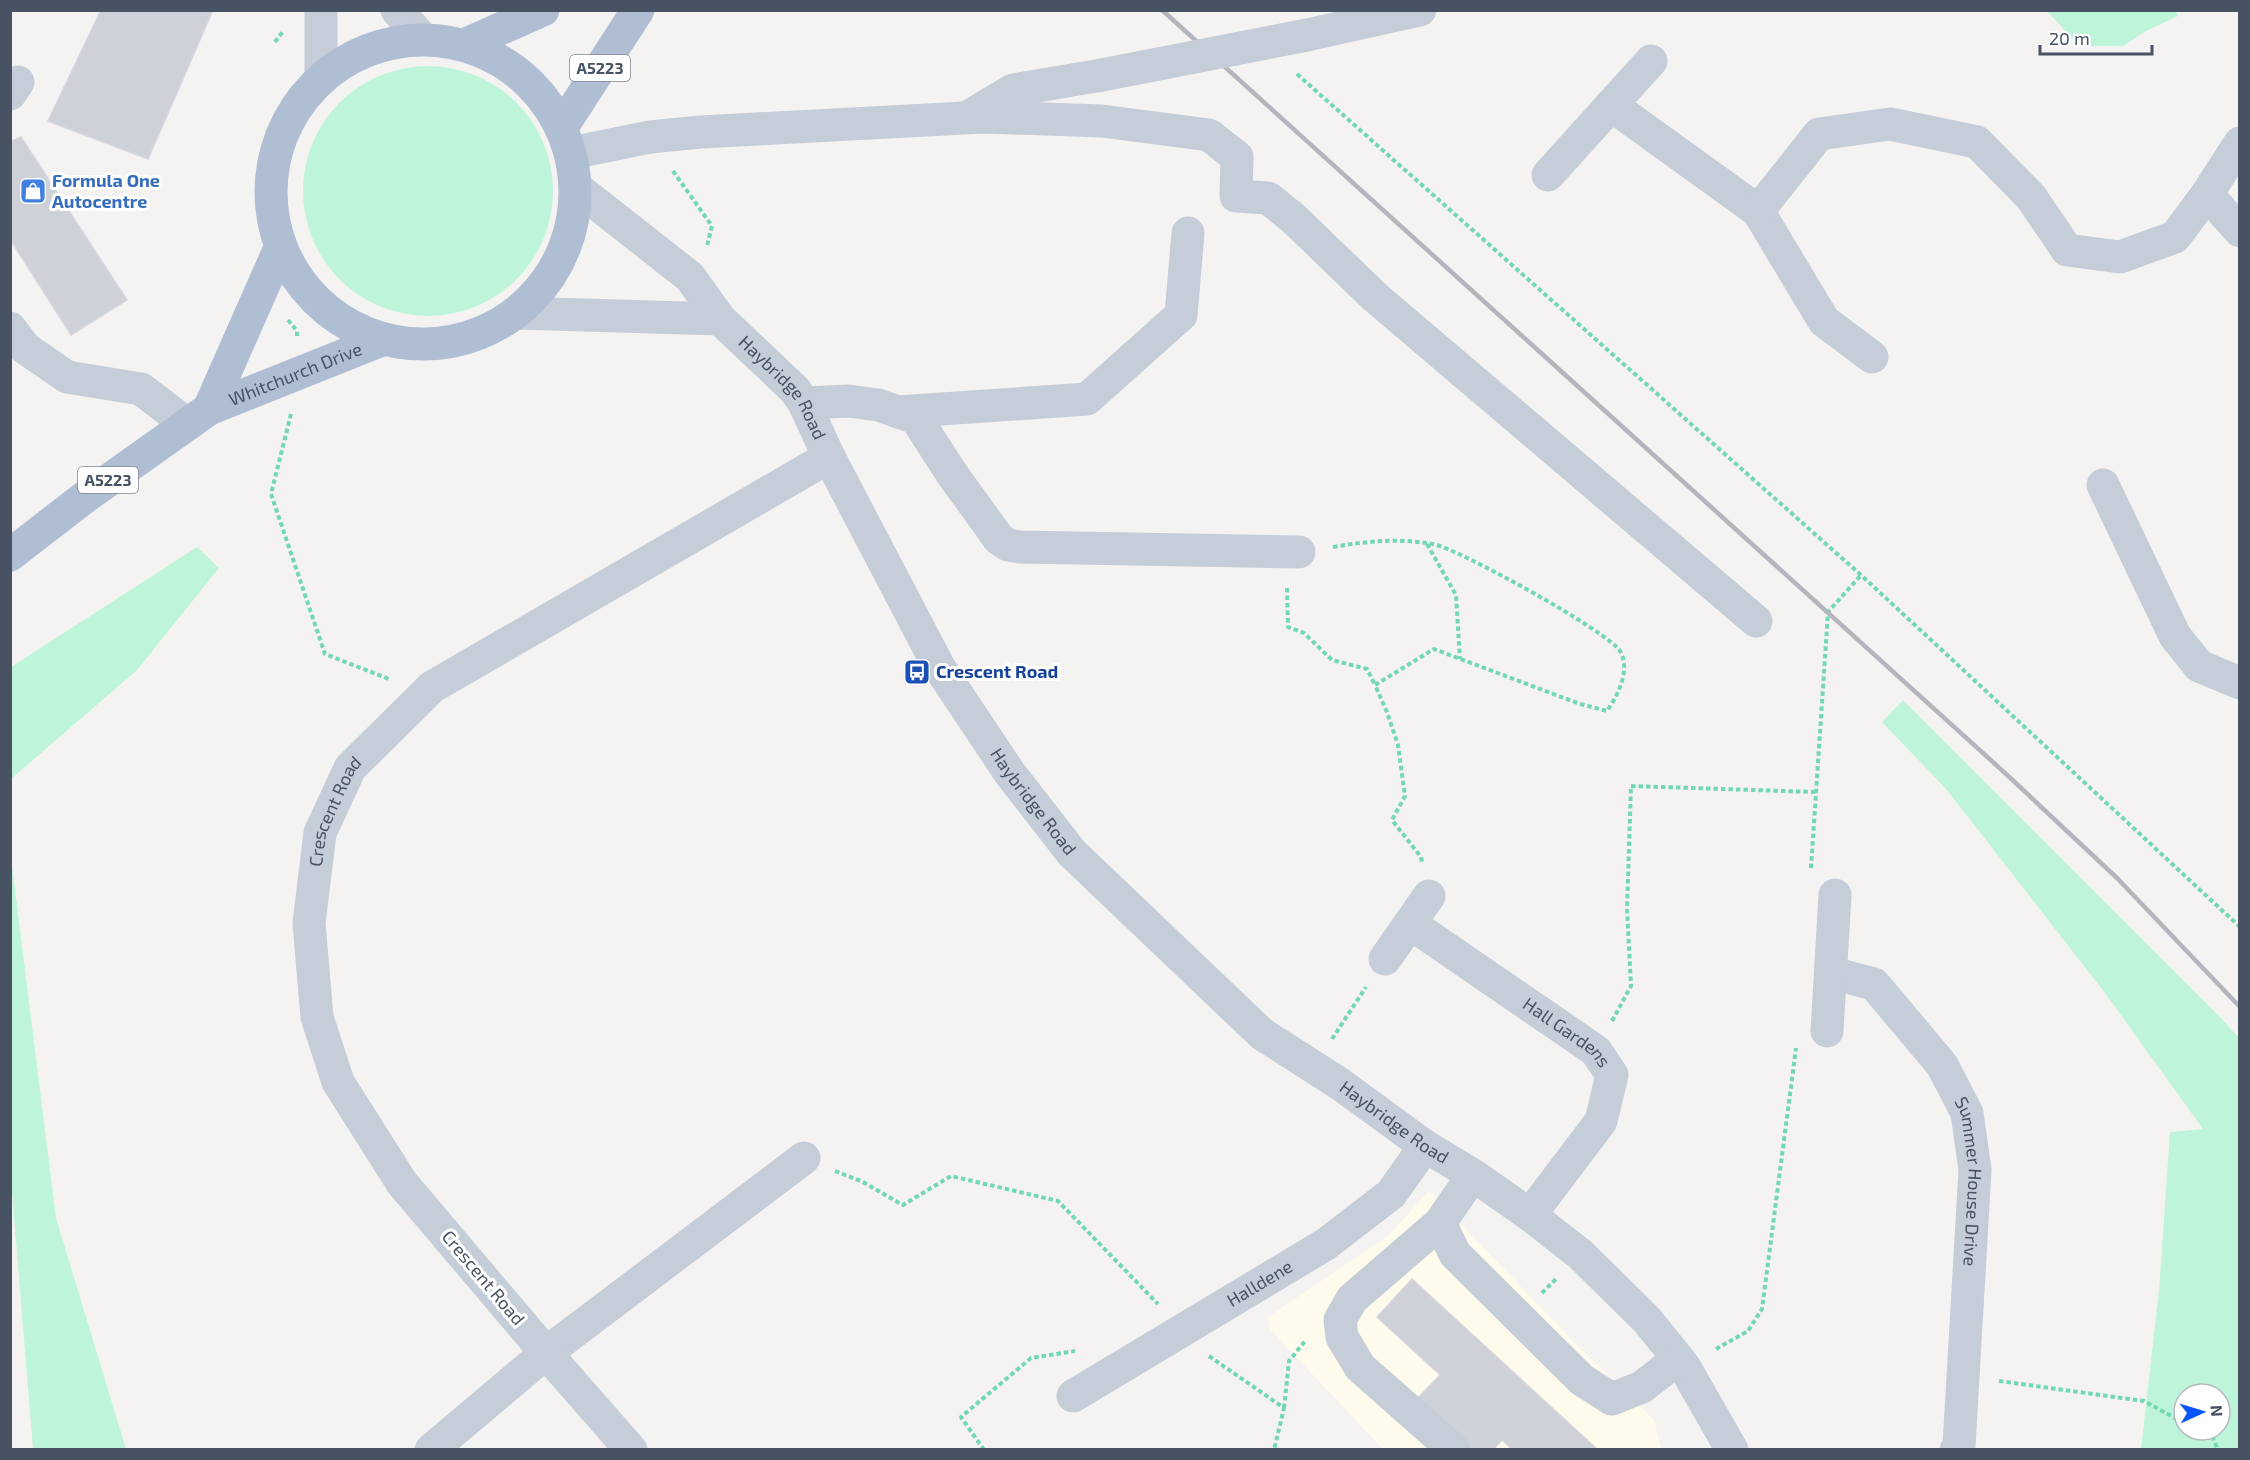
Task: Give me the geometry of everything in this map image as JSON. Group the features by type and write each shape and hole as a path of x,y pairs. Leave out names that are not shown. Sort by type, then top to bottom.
{"main road":[{"path":"466,44 543,10"},
{"name":"A5223","path":"567,140 638,10"},
{"path":"422,38 466,44 523,75 567,140 578,189 569,236 548,280 516,313 477,335 425,345 382,340 340,320 304,289 280,248 270,183 288,117 321,76 367,48 422,38"},
{"name":"Whitchurch Drive","path":"198,417 280,248"},
{"name":"Whitchurch Drive","path":"10,555 85,496 198,417 382,340"}],"street":[{"path":"321,10 321,76"},
{"path":"397,10 422,38"},
{"path":"968,117 1013,90 1307,35 1420,10"},
{"path":"1548,175 1651,61"},
{"path":"1611,105 1758,211 1824,321 1872,357"},
{"path":"567,140 968,117 1102,121 1209,135 1237,157 1236,196 1268,198 1293,218 1375,297 1756,621"},
{"path":"1758,211 1819,135 1890,124 1977,142 2031,197 2067,250 2120,257 2175,237 2207,194 2240,143"},
{"name":"Haybridge Road","path":"578,189 690,277 720,319 795,390 804,402 829,457 939,667 1009,772 1072,854 1262,1034 1340,1084 1425,1146 1473,1175 1580,1254 1647,1320 1684,1366 1732,1449"},
{"path":"2207,194 2240,231"},
{"path":"898,412 1087,399 1181,315 1188,233"},
{"path":"516,313 720,319"},
{"path":"10,328 25,348 68,377 141,389 198,417"},
{"path":"804,402 849,400 878,405 916,418 952,474 999,539 1008,545 1063,548 1293,551"},
{"name":"Crescent Road","path":"631,1449 546,1353 402,1182 338,1082 317,1017 309,923 320,833 350,768 432,687 829,457"},
{"path":"2103,486 2175,636 2199,666 2240,683"},
{"path":"1827,1031 1835,895"},
{"path":"1385,959 1429,896"},
{"name":"Hall Gardens","path":"1411,924 1596,1051 1612,1075 1601,1121 1530,1215"},
{"name":"Summer House Drive","path":"1832,973 1874,984 1942,1065 1967,1113 1975,1170 1959,1446 1956,1449"},
{"name":"Halldene","path":"1073,1396 1326,1244 1391,1194 1425,1146"},
{"path":"431,1449 546,1353 804,1158"},
{"path":"1454,1449 1360,1367 1342,1337 1340,1320 1352,1299 1440,1223 1473,1175"},
{"path":"1440,1223 1455,1254 1582,1380 1612,1399 1642,1387 1678,1359"}],"path":[{"path":"1292,69 1861,575 2240,927"},
{"path":"671,167 712,226 705,251"},
{"path":"286,317 297,332 298,340"},
{"path":"293,404 271,494 325,654 399,683 419,701"},
{"path":"1375,686 1434,649 1580,704 1607,711 1616,697 1624,671 1620,651 1605,638 1510,579 1435,544 1387,539 1293,551 1288,627 1304,633 1332,660 1367,669 1387,712 1398,745 1405,796 1392,820 1422,857 1429,896"},
{"path":"1426,543 1456,595 1460,659"},
{"path":"1596,1051 1631,986 1627,909 1631,786 1815,792"},
{"path":"1313,1067 1385,959"},
{"path":"804,1158 863,1182 903,1205 951,1176 1058,1201 1183,1330 1191,1344 1284,1408"},
{"path":"1519,1317 1580,1254"},
{"path":"1274,1449 1284,1408 1289,1360 1307,1338 1341,1330"},
{"path":"984,1449 961,1417 1031,1358 1086,1349"},
{"path":"1963,1376 2144,1401 2172,1416"}],"shaded area":[{"path":"1429,1191 1574,1342 1654,1420 1661,1449 1383,1449 1270,1329 1268,1317 1388,1236"}],"green space":[{"path":"2047,11 2176,11 2178,16 2146,31 2123,46 2079,46"},
{"path":"428,66 452,69 476,76 497,87 516,103 532,122 543,143 550,167 553,191 550,215 543,239 532,260 516,279 497,295 476,306 452,313 428,316 404,313 380,306 359,295 340,279 324,260 313,239 306,215 303,191 306,167 313,143 324,122 340,103 359,87 380,76 404,69"},
{"path":"197,547 219,568 137,670 11,779 11,667"},
{"path":"1903,700 2239,1038 2239,1449 2141,1449 2159,1291 2170,1132 2203,1129 2105,993 1947,790 1882,722"},
{"path":"10,849 56,1218 126,1449 33,1449 10,1168"}],"building":[{"path":"101,10 213,10 148,159 48,121"},
{"name":"Formula One Autocentre","path":"21,137 127,300 71,335 10,239 10,142"},
{"path":"1412,1279 1598,1450 1513,1450 1502,1440 1493,1450 1472,1450 1417,1399 1440,1375 1377,1317"}],"railway":[{"path":"1162,10 2005,773 2117,878 2240,1007"}],"place":[{"name":"Formula One Autocentre","path":"33,191"},
{"name":"Crescent Road","path":"917,672"}]}
